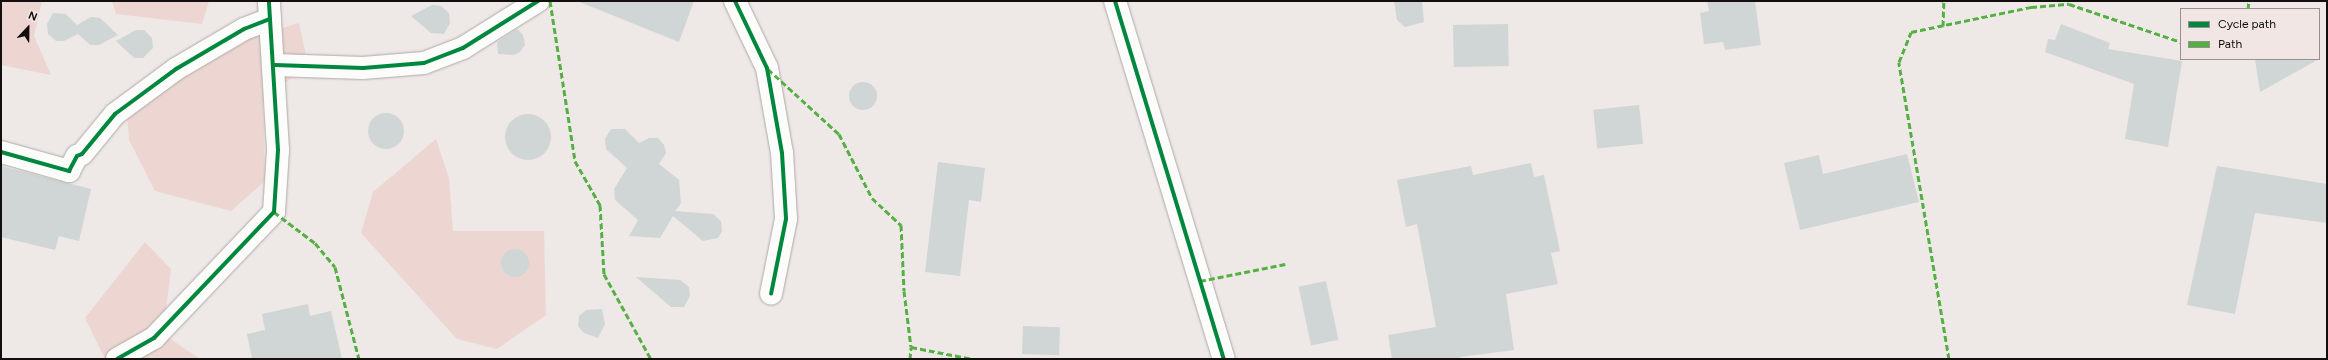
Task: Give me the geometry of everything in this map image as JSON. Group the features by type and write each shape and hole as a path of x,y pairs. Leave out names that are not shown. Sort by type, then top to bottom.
{"street":[{"path":"274,65 363,68 424,63 464,48 538,1"},
{"path":"735,1 767,68 782,153 786,218 771,294"},
{"path":"1115,1 1224,359"},
{"path":"116,359 154,338 274,212 278,150 270,10"},
{"path":"1,152 69,171 77,156 82,154 115,114 176,69 244,28 270,10"}],"shaded area":[{"path":"1,1 42,1 34,36 51,75 1,65"},
{"path":"112,1 209,1 202,24 116,14"},
{"path":"299,23 308,64 263,102 265,181 231,211 155,191 129,140 126,102 225,46"},
{"path":"436,139 449,178 453,231 544,231 546,315 497,349 457,339 361,233 373,192"},
{"path":"145,242 171,269 163,334 200,359 105,359 85,318"}],"building":[{"path":"577,1 694,1 679,42"},
{"path":"1394,1 1422,1 1424,22 1405,27 1397,20"},
{"path":"1707,1 1755,1 1761,45 1725,50 1723,42 1704,44 1700,13 1709,11"},
{"path":"432,5 441,6 449,13 450,23 444,34 431,33 411,16"},
{"path":"53,13 66,14 77,25 91,17 100,18 118,35 99,45 90,45 78,34 64,41 56,41 48,34 47,24"},
{"path":"1508,24 1509,66 1454,67 1453,25"},
{"path":"2061,24 2110,43 2108,49 2182,61 2168,147 2125,139 2134,84 2045,52 2048,39 2055,40"},
{"path":"517,29 523,35 525,45 520,52 514,55 498,54 497,42"},
{"path":"136,30 144,30 152,38 153,48 143,58 134,58 116,41"},
{"path":"2255,60 2317,60 2260,92"},
{"path":"863,82 873,86 877,96 873,106 863,110 853,106 849,96 853,86"},
{"path":"1639,105 1643,144 1597,149 1593,110"},
{"path":"390,113 399,118 403,124 403,138 399,144 390,149 382,149 373,144 369,138 368,127 373,118 379,114"},
{"path":"528,114 541,118 547,124 551,137 547,150 541,156 528,160 515,156 509,150 505,137 509,124 515,118"},
{"path":"611,129 625,129 639,143 649,138 658,138 664,145 666,153 659,164 679,180 681,203 675,211 713,214 721,221 722,231 718,238 703,241 673,216 660,238 629,236 638,220 615,200 614,189 627,168 606,149 605,139"},
{"path":"1907,154 1919,202 1800,230 1784,163 1819,155 1823,174"},
{"path":"938,162 985,168 981,202 969,200 960,276 925,272"},
{"path":"1531,163 1534,177 1544,175 1560,251 1551,253 1558,284 1506,294 1514,350 1460,357 1461,359 1392,359 1388,335 1436,327 1417,224 1406,227 1397,180 1471,166 1473,175"},
{"path":"1,166 91,189 79,241 59,236 55,250 1,237"},
{"path":"2217,166 2327,184 2327,223 2255,213 2235,314 2187,305"},
{"path":"515,249 525,253 529,263 525,273 515,277 505,273 501,263 505,253"},
{"path":"636,277 680,280 689,287 690,296 684,307 671,307"},
{"path":"1326,281 1338,340 1311,346 1299,287"},
{"path":"308,304 310,316 331,311 342,359 252,359 247,334 265,330 262,314"},
{"path":"602,309 605,324 598,338 584,333 578,326 579,316 586,310"},
{"path":"1023,326 1060,327 1059,355 1022,354"}],"marked path":[{"path":"550,1 575,161 600,205 604,274 651,359"},
{"path":"1943,26 1944,1"},
{"path":"2248,8 2249,1"},
{"path":"1949,359 1899,62 1911,32 2031,7 2069,4 2180,42"},
{"path":"768,69 839,134 872,198 901,225 904,291 911,347 973,359"},
{"path":"274,212 315,243 335,267 359,359"},
{"path":"1200,281 1285,264"},
{"path":"910,359 911,347"}],"cycle path":[{"path":"117,359 154,338 274,212 278,150 269,1"},
{"path":"275,65 363,68 424,63 463,48 538,1"},
{"path":"735,1 767,68 782,153 786,219 771,294"},
{"path":"1115,1 1224,359"},
{"path":"1,152 69,171 77,156 82,154 115,114 176,69 244,29 270,19"}]}
